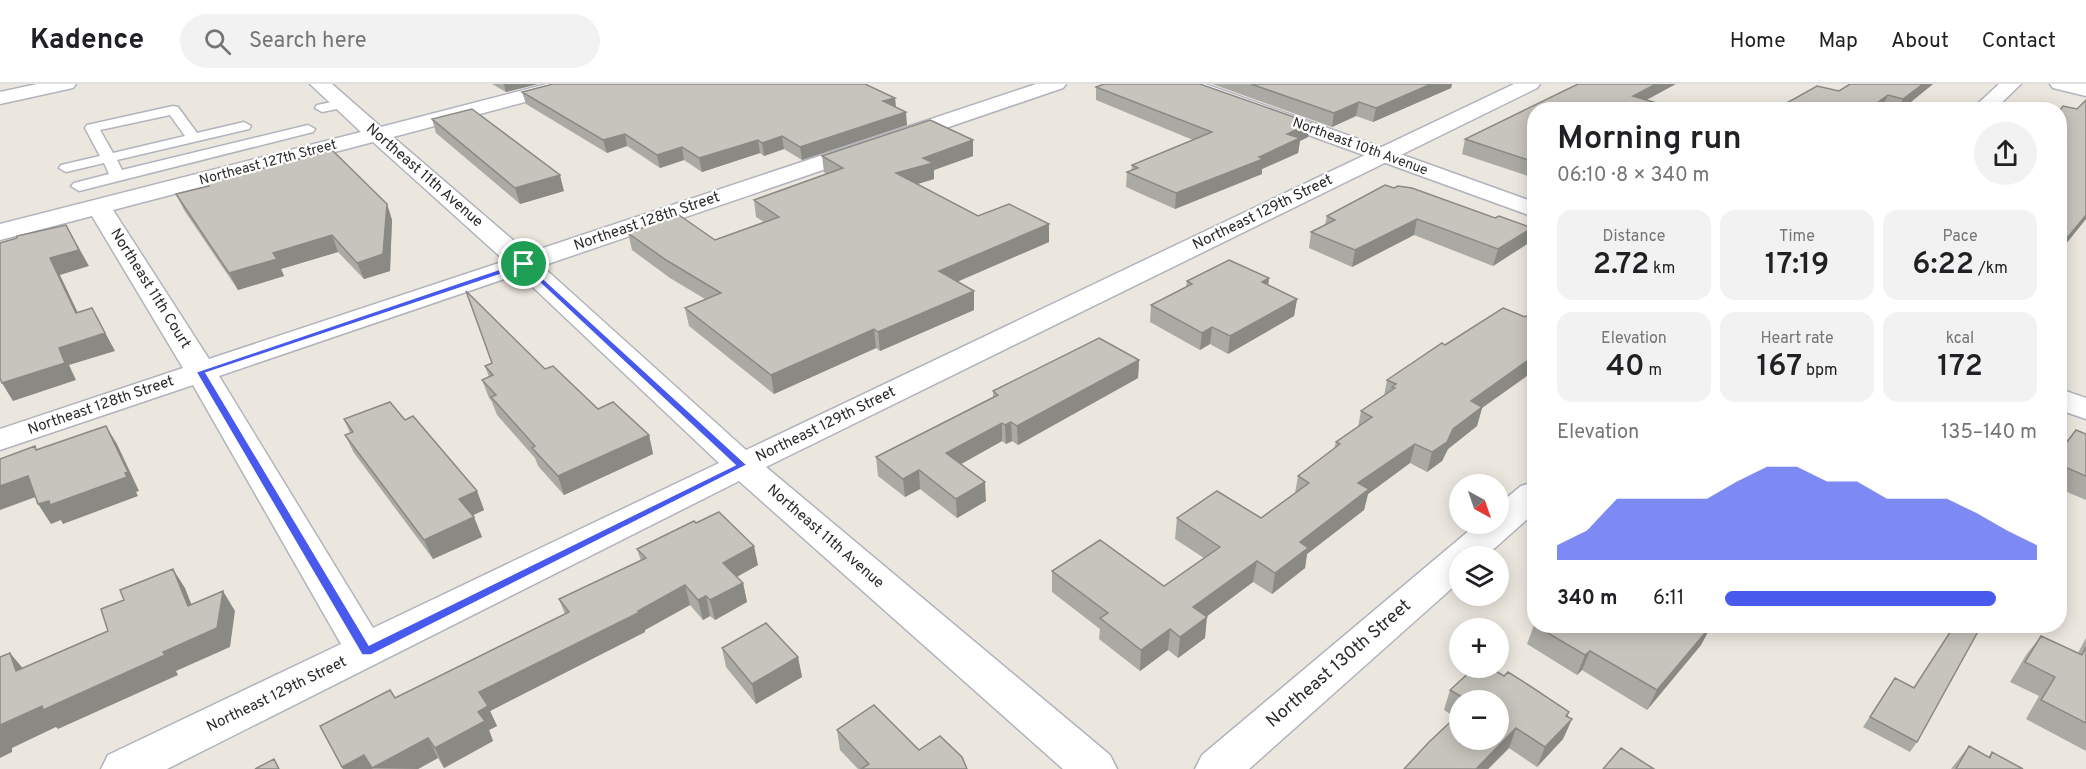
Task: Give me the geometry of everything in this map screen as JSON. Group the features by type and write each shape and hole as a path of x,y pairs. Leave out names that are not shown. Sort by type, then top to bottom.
{"street":[{"path":"0,98 66,84"},
{"name":"Northeast 127th Street","path":"0,232 89,196 376,135 570,84"},
{"name":"Northeast 128th Street","path":"0,440 1056,84"},
{"name":"Northeast 10th Avenue","path":"1186,84 1527,207"},
{"name":"Northeast 129th Street","path":"124,769 742,465 1530,84"},
{"path":"1990,102 2011,84"},
{"path":"2060,84 2086,90"},
{"name":"Northeast 11th Avenue","path":"327,93 524,264 742,465 1094,769"},
{"name":"Northeast 11th Court","path":"89,196 201,372 366,651"},
{"path":"2067,402 2086,409"},
{"path":"1474,546 1527,500"},
{"name":"Northeast 130th Street","path":"1218,769 1449,570"}],"lane":[{"path":"118,176 106,158 92,128 173,110 194,138"},
{"path":"66,168 244,126"},
{"path":"89,196 118,176 308,129"}],"building":[{"path":"553,84 865,84 895,98 883,101 906,112 800,147 782,136 762,143 758,140 699,158 682,147 657,155 625,134 603,140 522,92"},
{"path":"1104,84 1200,84 1311,123 1287,134 1300,138 1259,157 1263,159 1176,193 1127,172 1138,168 1132,165 1212,132 1096,87"},
{"path":"1251,84 1431,84 1376,108 1359,102 1334,113"},
{"path":"1578,84 1656,84 1633,96 1653,102 1541,102"},
{"path":"1850,84 1923,84 1903,99 1888,95 1878,102 1788,102 1817,86 1839,91"},
{"path":"2086,100 2086,215 2068,237 2067,107 2077,109"},
{"path":"472,109 560,175 515,188 432,119"},
{"path":"1527,109 1527,160 1465,139"},
{"path":"930,120 973,140 923,158 933,163 896,173 978,216 1009,204 1049,224 939,271 974,291 878,332 874,329 771,375 685,308 721,293 666,260 628,233 679,215 715,240 779,217 754,200 843,168 822,156"},
{"path":"332,150 387,204 383,254 357,263 332,235 273,253 277,259 229,273 176,194 209,186 207,183"},
{"path":"1385,185 1394,188 1398,186 1412,188 1495,218 1499,216 1527,226 1527,231 1498,249 1417,219 1355,250 1311,232 1335,220 1327,216"},
{"path":"66,225 79,250 50,258 76,313 92,308 105,333 59,348 65,363 2,383 0,378 0,243 17,238 17,236"},
{"path":"1229,260 1269,278 1262,282 1297,299 1230,336 1212,327 1202,333 1151,305 1192,284 1187,281"},
{"path":"466,291 545,369 553,366 598,409 613,402 649,435 558,476 532,448 535,446 491,397 496,395 482,380 493,375 485,366 492,363"},
{"path":"1503,308 1525,317 1527,316 1527,361 1471,401 1482,407 1453,429 1447,442 1432,452 1415,444 1358,483 1369,489 1300,542 1308,548 1275,573 1257,561 1193,607 1207,617 1180,637 1170,629 1141,650 1100,618 1108,613 1052,571 1100,540 1164,586 1220,547 1177,518 1217,491 1261,518 1309,483 1298,476 1340,444 1336,442 1372,417 1361,411 1395,388 1392,387 1396,384 1387,380 1442,343 1445,345"},
{"path":"1099,338 1139,360 1017,426 1011,422 1005,425 1002,423 946,453 985,482 956,499 919,470 903,479 876,457 998,395 993,391"},
{"path":"390,402 405,420 413,416 477,491 459,499 474,517 424,540 345,435 353,432 344,419"},
{"path":"106,426 128,472 125,473 127,477 50,505 49,501 38,504 28,476 0,486 0,459 35,446 36,450"},
{"path":"2076,430 2086,434 2086,476 2067,468 2067,442"},
{"path":"719,512 754,546 723,563 743,583 710,600 706,596 698,600 685,585 638,611 640,612 479,692 488,706 478,712 485,721 435,748 428,738 372,768 364,755 342,767 320,726 390,690 395,698 569,612 559,599 646,558 637,549 694,521 696,523"},
{"path":"173,569 188,606 223,591 217,628 163,652 165,655 43,710 42,706 0,725 0,657 10,653 16,671 108,631 101,609 124,600 120,590"},
{"path":"766,623 798,657 752,684 722,648"},
{"path":"1548,633 1705,633 1657,690 1590,651 1585,655"},
{"path":"1949,633 1977,633 1917,742 1870,717 1895,678 1914,688"},
{"path":"2041,636 2082,655 2086,647 2086,723 2041,700 2055,677 2025,662"},
{"path":"1509,673 1569,712 1566,716 1572,719 1545,747 1516,728 1509,735 1509,690 1450,690 1463,678 1509,678"},
{"path":"874,705 919,750 940,736 962,757 967,769 861,769 869,764 837,730"},
{"path":"1449,723 1449,750 1495,750 1476,769 1404,769"},
{"path":"1969,746 1990,758 1992,752 2023,769 1956,769"},
{"path":"1621,748 1654,769 1603,769"},
{"path":"274,759 279,769 255,769"}],"route":[{"path":"524,264 742,465 366,651 201,372 524,264"}]}
